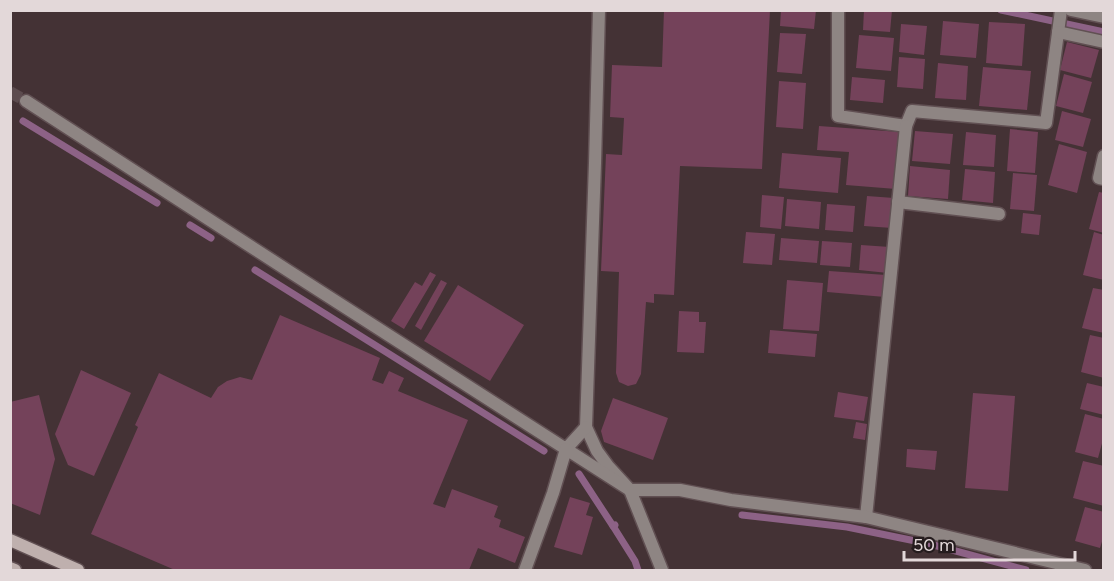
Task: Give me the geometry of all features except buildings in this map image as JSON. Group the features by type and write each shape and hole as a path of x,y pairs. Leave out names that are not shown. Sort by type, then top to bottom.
{"street":[{"path":"598,10 596,163 586,427 597,451 630,490 662,570"},
{"path":"838,10 838,116 906,126"},
{"path":"1062,19 1104,17"},
{"path":"866,517 906,126 912,111 1046,123 1062,19"},
{"path":"1062,19 1104,42"},
{"path":"26,101 630,490 680,490 731,500 866,517 1085,570"},
{"path":"1104,156 1100,178 1104,179"},
{"path":"898,202 999,214"},
{"path":"525,570 553,493 566,449 586,427"},
{"path":"10,540 78,570"},
{"path":"10,568 15,570"}],"waterway":[{"path":"1001,10 1104,32"},
{"path":"23,121 157,203"},
{"path":"190,225 211,238"},
{"path":"255,270 544,451"},
{"path":"579,474 613,526 615,525"},
{"path":"742,515 847,527 930,544 1026,570"},
{"path":"613,526 635,561 638,570"}],"tunnel":[{"path":"10,92 26,101"}]}
